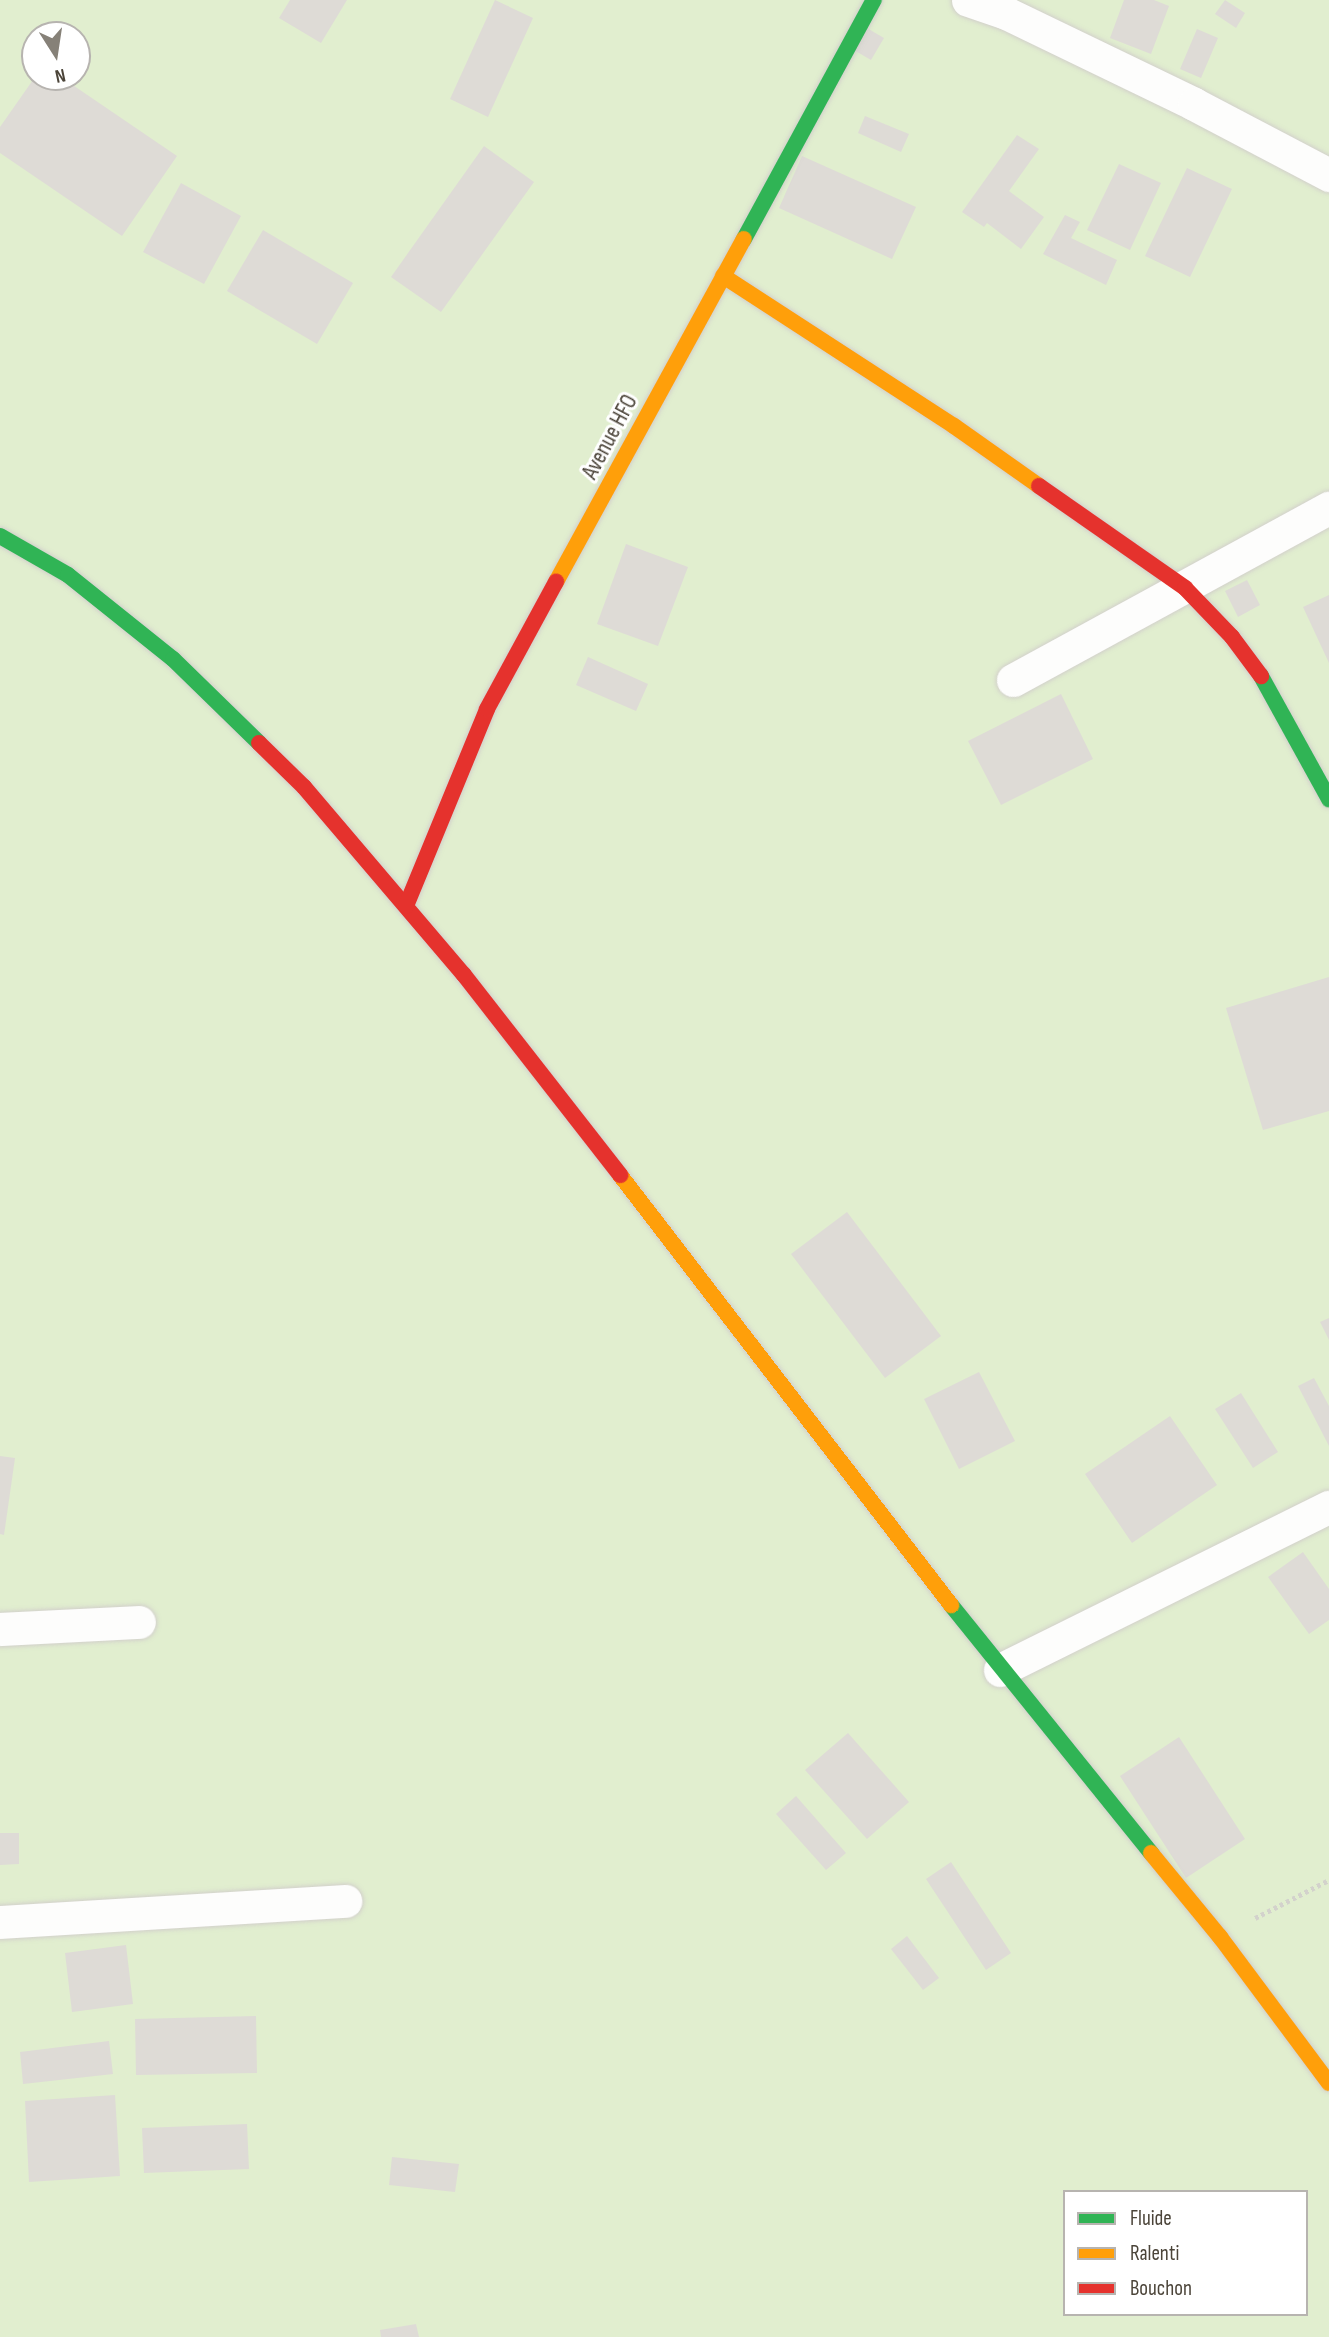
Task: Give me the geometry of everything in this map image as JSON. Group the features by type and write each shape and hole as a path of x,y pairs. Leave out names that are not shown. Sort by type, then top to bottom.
{"street":[{"name":"Avenue HFO","path":"406,906 487,709 874,0"},
{"path":"968,0 1006,13 1182,98 1329,175"},
{"path":"723,276 954,426 1185,588 1232,637 1262,677 1329,800"},
{"path":"1013,680 1329,508"},
{"path":"0,536 68,575 173,659 304,787 464,975 733,1319 1000,1670 1220,1937 1329,2083"},
{"path":"1000,1670 1329,1507"},
{"path":"0,1629 139,1622"},
{"path":"0,1922 345,1901"}],"path":[{"path":"1220,1937 1329,1880"}],"green space":[{"path":"0,0 1329,0 1329,2337 0,2337"}],"building":[{"path":"290,0 347,0 321,43 279,18"},
{"path":"495,0 533,18 488,117 450,99"},
{"path":"1124,0 1154,0 1169,6 1151,54 1110,38"},
{"path":"1225,0 1245,13 1236,28 1215,14"},
{"path":"865,27 884,38 871,60 852,49"},
{"path":"1197,29 1218,38 1201,78 1180,69"},
{"path":"25,91 82,91 177,156 122,236 0,153 0,127"},
{"path":"865,116 909,134 901,152 858,133"},
{"path":"1017,135 1039,149 1009,191 1044,217 1021,249 987,223 984,227 962,212"},
{"path":"484,146 534,182 441,312 391,277"},
{"path":"802,156 916,207 892,259 779,208"},
{"path":"1119,164 1161,183 1130,250 1087,230"},
{"path":"1187,168 1232,189 1190,277 1145,256"},
{"path":"181,183 241,216 204,284 143,252"},
{"path":"1065,215 1080,222 1071,238 1117,260 1106,285 1043,254"},
{"path":"263,230 353,283 317,344 227,291"},
{"path":"626,544 688,567 658,646 597,624"},
{"path":"1247,580 1260,605 1238,617 1225,591"},
{"path":"1329,595 1329,663 1303,607"},
{"path":"588,657 648,684 636,711 576,685"},
{"path":"1061,694 1093,759 1001,805 968,741"},
{"path":"1329,977 1329,1111 1263,1130 1226,1008"},
{"path":"847,1212 941,1336 885,1378 791,1254"},
{"path":"1329,1318 1329,1340 1320,1322"},
{"path":"979,1372 1015,1441 959,1469 924,1399"},
{"path":"1314,1378 1329,1406 1329,1446 1298,1386"},
{"path":"1241,1393 1278,1452 1253,1468 1215,1409"},
{"path":"1170,1416 1217,1485 1132,1543 1085,1474"},
{"path":"0,1456 15,1458 4,1535 0,1534"},
{"path":"1303,1552 1329,1589 1329,1620 1309,1634 1268,1577"},
{"path":"848,1733 909,1802 867,1839 805,1770"},
{"path":"1179,1737 1245,1839 1186,1878 1120,1776"},
{"path":"796,1796 846,1853 826,1870 776,1814"},
{"path":"0,1833 19,1833 19,1864 0,1865"},
{"path":"951,1862 1011,1953 986,1970 926,1879"},
{"path":"907,1936 939,1978 923,1990 891,1949"},
{"path":"126,1945 133,2004 72,2012 65,1953"},
{"path":"256,2016 257,2073 136,2075 135,2019"},
{"path":"109,2041 113,2074 23,2084 20,2052"},
{"path":"115,2095 120,2176 29,2182 25,2101"},
{"path":"247,2124 249,2169 144,2173 142,2128"},
{"path":"392,2157 459,2164 455,2192 389,2185"},
{"path":"416,2324 419,2337 381,2337 380,2330"}],"traffic: fast":[{"path":"744,239 874,0"},
{"path":"0,536 68,575 173,659 259,743"},
{"path":"1261,676 1329,799"},
{"path":"951,1605 1151,1853"}],"traffic: slow":[{"path":"556,582 744,239"},
{"path":"723,276 954,426 1039,486"},
{"path":"620,1175 951,1605"},
{"path":"1151,1853 1220,1937 1329,2083"}],"traffic: jam":[{"path":"1039,486 1185,588 1232,637 1261,676"},
{"path":"406,906 487,709 556,582"},
{"path":"259,743 304,787 464,975 620,1175"}]}
